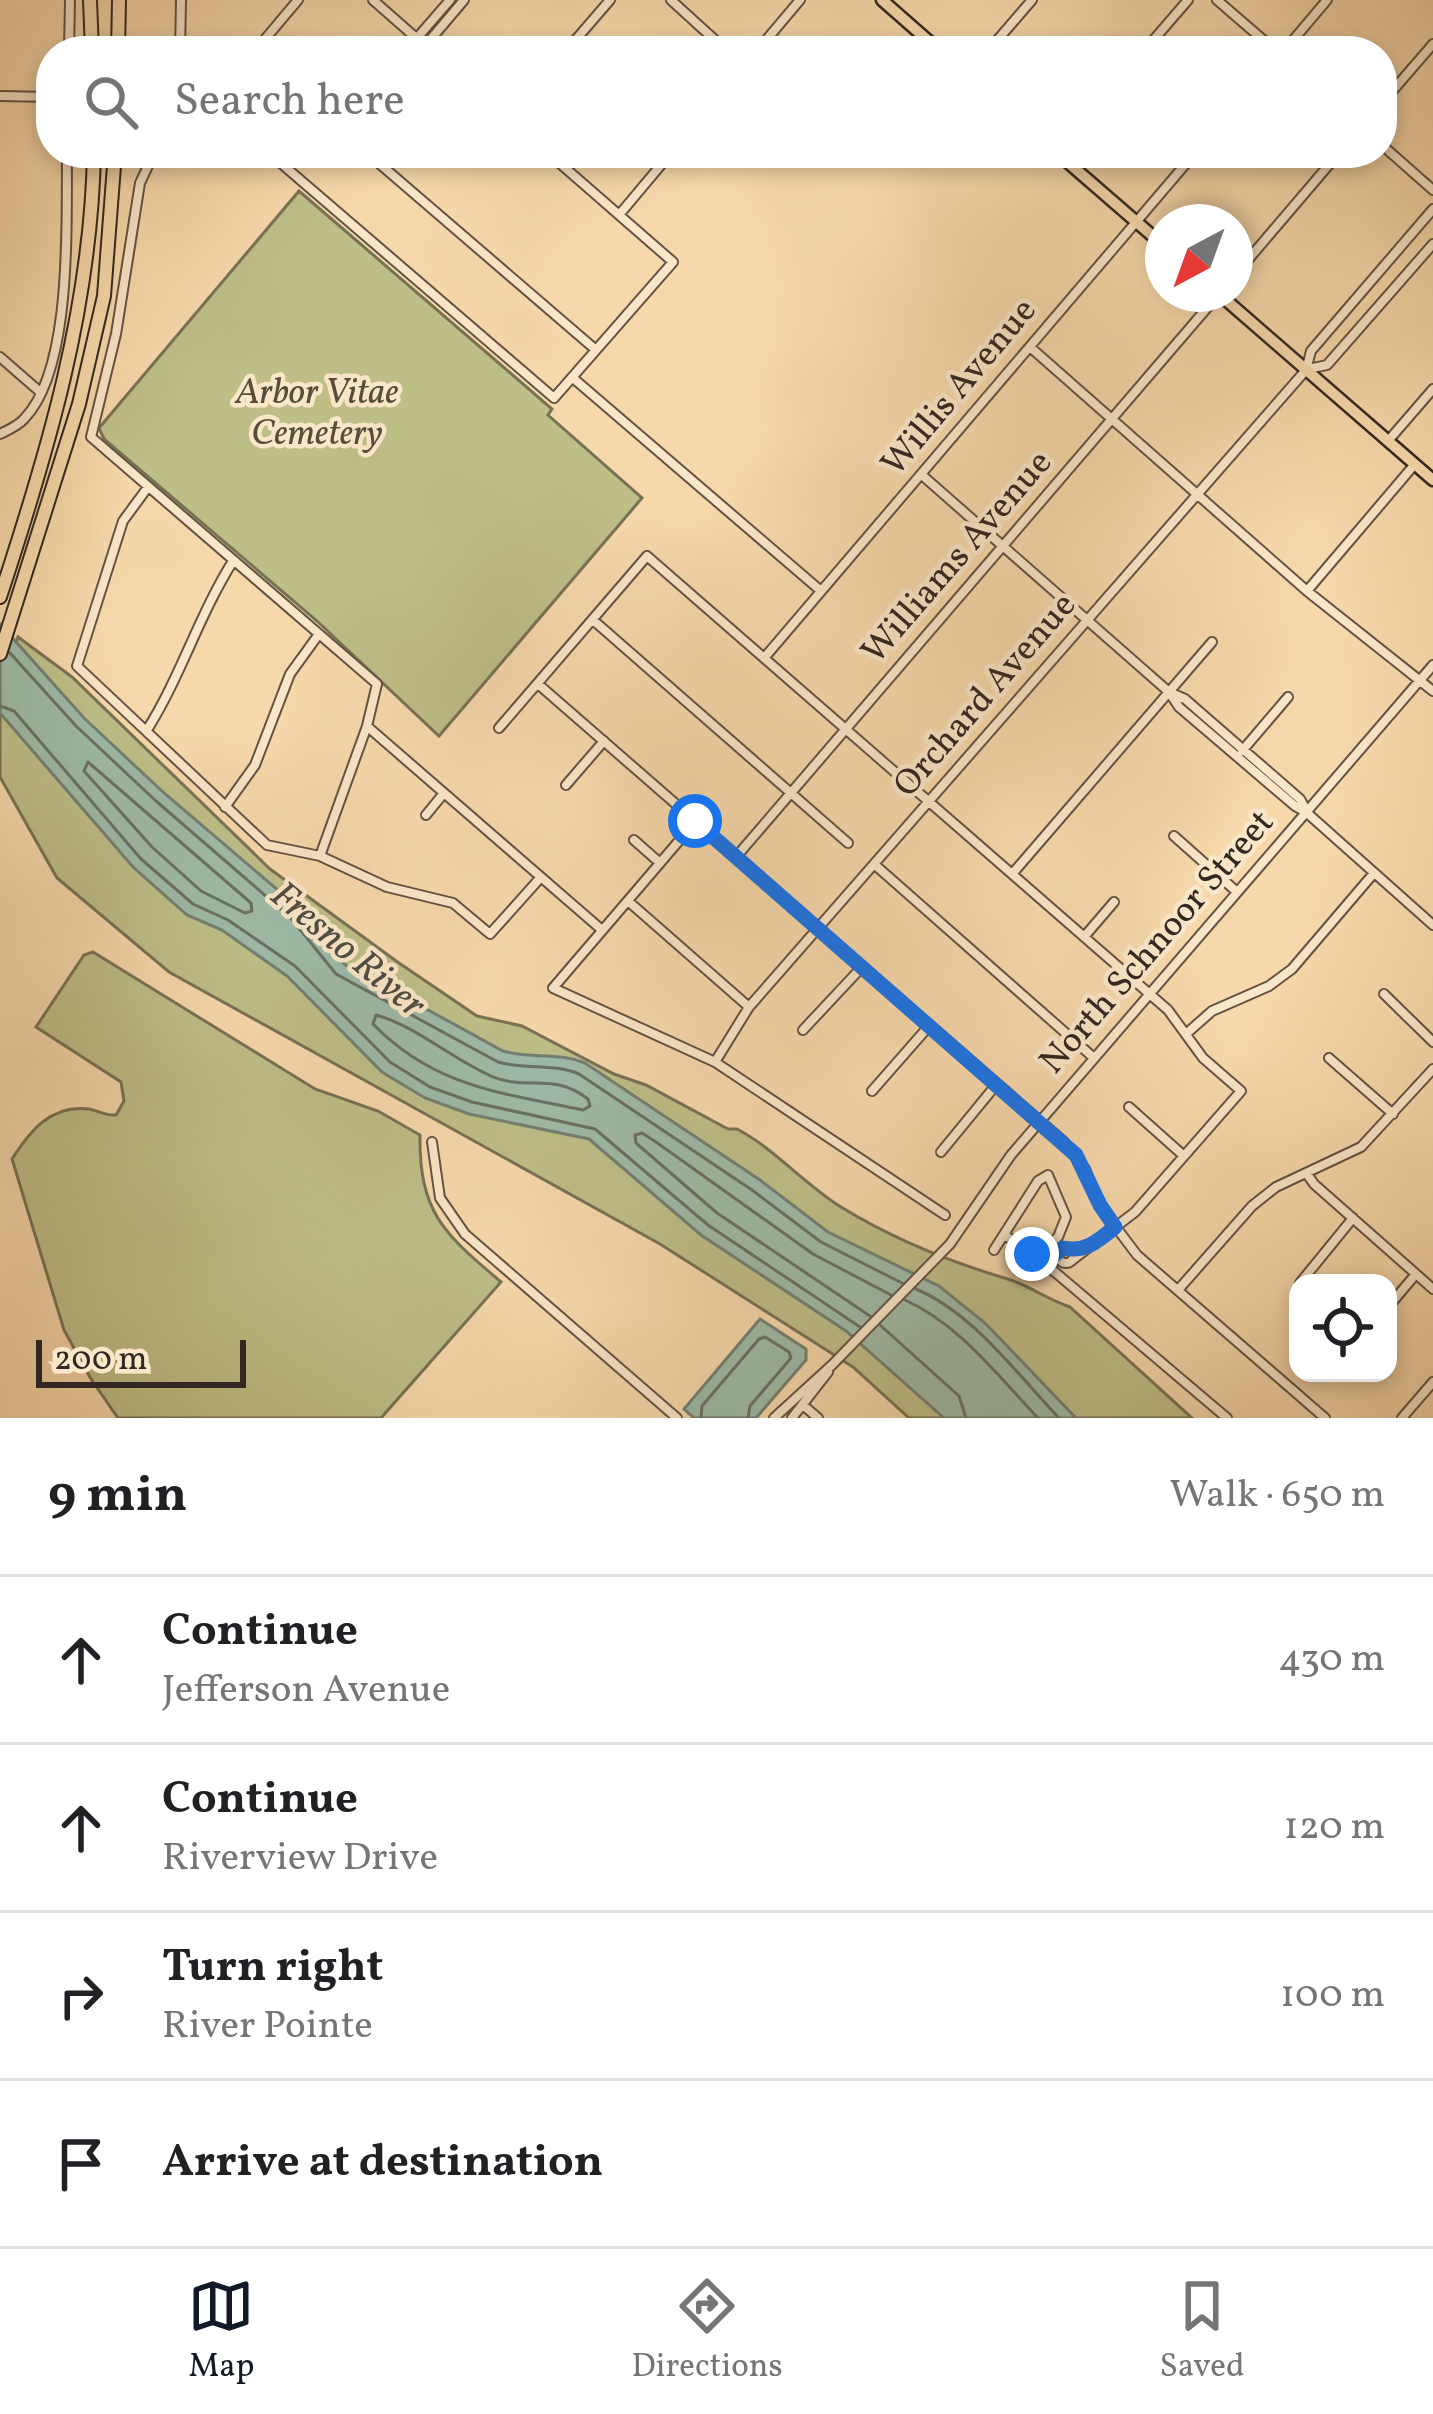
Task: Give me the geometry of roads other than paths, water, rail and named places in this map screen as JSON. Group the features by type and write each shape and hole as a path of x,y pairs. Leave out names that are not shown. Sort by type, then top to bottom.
{"highway":[{"path":"94,0 94,36"},
{"path":"118,36 121,0"},
{"path":"2,591 62,396 81,304 93,168"},
{"path":"0,654 79,404 104,296 114,168"}],"main road":[{"path":"883,0 923,36"},
{"path":"1075,168 1145,229"},
{"path":"1240,312 1433,480"}],"street":[{"path":"69,36 70,0"},
{"path":"180,36 181,0"},
{"path":"268,36 298,0"},
{"path":"373,0 414,36"},
{"path":"429,36 450,0"},
{"path":"432,36 464,0"},
{"path":"579,36 610,0"},
{"path":"670,0 710,36"},
{"path":"770,36 800,0"},
{"path":"1001,36 1032,0"},
{"path":"1157,36 1188,0"},
{"path":"1217,0 1261,36"},
{"path":"1294,36 1327,0"},
{"path":"1397,86 1433,44"},
{"path":"0,96 36,97"},
{"path":"1397,158 1433,190"},
{"path":"0,434 25,419 59,332 67,168"},
{"path":"147,168 140,183 116,334 91,436 377,684 367,726 320,856"},
{"path":"286,168 554,398 673,262 565,168"},
{"path":"384,168 596,350"},
{"path":"619,215 658,168"},
{"name":"Willis Avenue","path":"765,657 1183,168"},
{"path":"1253,254 1327,168"},
{"path":"1433,209 1311,351 1306,370 1327,365 1433,244"},
{"path":"1370,282 1387,297"},
{"name":"Williams Avenue","path":"736,857 1203,312"},
{"path":"1030,346 1307,591 1433,691"},
{"path":"0,357 39,391"},
{"name":"Orchard Avenue","path":"715,1063 749,1006 1306,370"},
{"path":"573,378 821,591"},
{"path":"1388,441 1433,389"},
{"path":"1307,591 1415,464"},
{"path":"922,476 1433,925"},
{"path":"148,487 123,521 77,667 267,845 320,856 387,887 453,903 490,934 541,878"},
{"path":"499,728 647,556 1149,994 1203,1058 1241,1091 1140,1207 1090,1248 1070,1258 1060,1260 1058,1253 1040,1260"},
{"path":"147,730 169,696 206,604 233,560"},
{"path":"592,620 848,843"},
{"path":"225,807 255,765 290,674 319,634"},
{"path":"1013,873 1212,642"},
{"name":"North Schnoor Street","path":"792,1418 844,1352 935,1260 1040,1121 1433,665"},
{"path":"538,684 1040,1121 1076,1155 1100,1205 1137,1255 1324,1418"},
{"path":"1240,753 1288,697"},
{"path":"367,726 602,930"},
{"path":"566,785 604,741"},
{"path":"425,815 444,794"},
{"path":"695,821 553,988 715,1063 945,1215"},
{"path":"1174,836 1237,892"},
{"path":"634,840 660,863"},
{"path":"874,864 1094,1058"},
{"path":"1186,1034 1212,1011 1269,986 1292,969 1374,873"},
{"path":"628,900 749,1006"},
{"path":"1084,937 1114,902"},
{"path":"803,1030 862,967"},
{"path":"1384,994 1433,1042"},
{"path":"872,1091 929,1026"},
{"path":"1329,1058 1393,1114"},
{"path":"1178,1289 1252,1206 1276,1187 1361,1147 1433,1069"},
{"path":"940,1152 996,1084"},
{"path":"1130,1107 1184,1156"},
{"path":"432,1142 440,1198 465,1234 676,1418"},
{"path":"994,1250 1038,1181 1048,1174 1066,1217 1058,1238 1040,1260"},
{"path":"1307,1174 1433,1288"},
{"path":"1306,1274 1352,1218"},
{"path":"1005,1235 1227,1418"},
{"path":"1056,1273 1070,1258"},
{"path":"1397,1296 1416,1274"},
{"name":"North Schnoor Street","path":"774,1418 832,1366"},
{"path":"1402,1418 1433,1382"},
{"path":"803,1405 818,1418"}],"water":[{"path":"0,624 84,718 299,908 344,964 503,1051 585,1063 760,1180 828,1232 939,1286 985,1323 1076,1418 944,1418 846,1331 701,1235 589,1139 469,1114 425,1098 382,1072 287,976 222,930 187,915 133,867 0,713"},
{"path":"760,1319 806,1349 806,1360 756,1418 694,1418 684,1409"}],"park label":[{"name":"Arbor Vitae Cemetery","path":"317,414"}],"water label":[{"name":"Fresno River","path":"347,951"}]}
